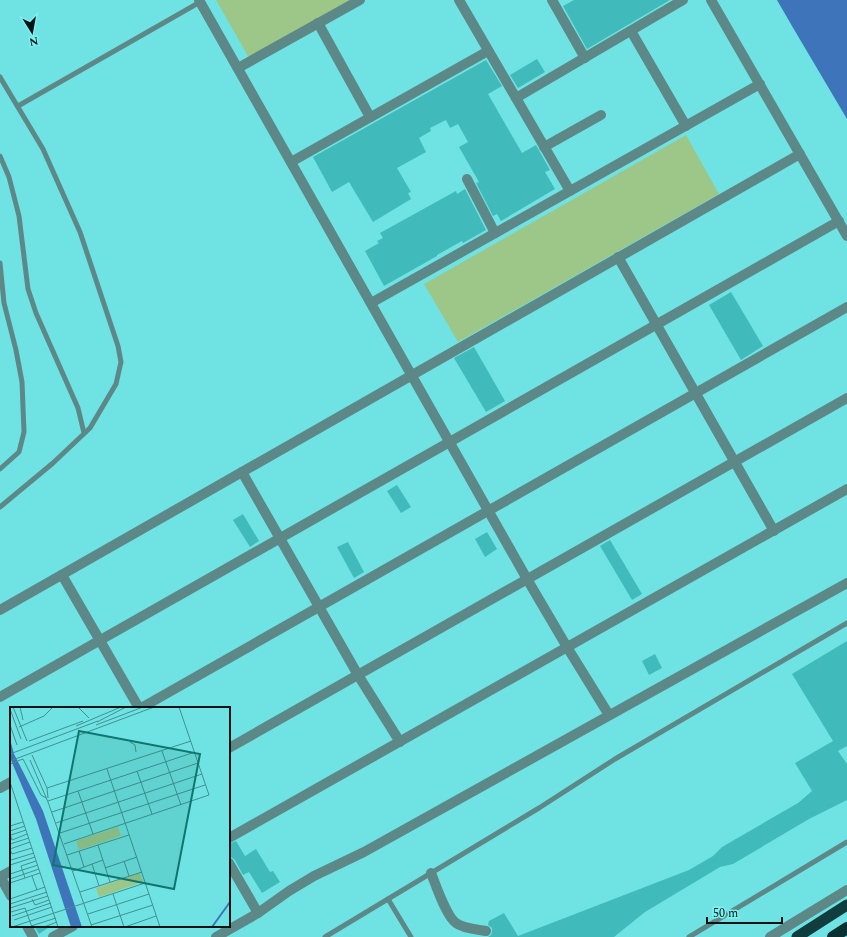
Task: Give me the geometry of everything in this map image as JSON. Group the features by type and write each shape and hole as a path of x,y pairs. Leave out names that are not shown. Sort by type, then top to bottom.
{"highway":[{"path":"797,937 847,905"},
{"path":"833,937 847,928"}],"street":[{"path":"238,68 360,0"},
{"path":"459,0 570,191"},
{"path":"552,0 585,58"},
{"path":"516,98 683,0"},
{"path":"711,0 847,236"},
{"path":"201,1 488,511 567,647 609,715"},
{"path":"318,23 370,117"},
{"path":"631,31 686,126"},
{"path":"291,162 488,51"},
{"path":"371,303 760,84"},
{"path":"544,147 601,115"},
{"path":"0,610 800,154"},
{"path":"467,179 495,233"},
{"path":"0,697 839,222"},
{"path":"618,257 774,531"},
{"path":"142,707 847,307"},
{"path":"230,747 847,398"},
{"path":"242,472 358,675 400,742"},
{"path":"230,837 847,489"},
{"path":"62,575 139,707"},
{"path":"216,937 258,913 289,891 314,876 364,852 847,583"},
{"path":"0,788 10,783"},
{"path":"230,865 258,913"},
{"path":"10,871 0,876 10,894"},
{"path":"431,873 449,916 456,923 486,931"},
{"path":"770,937 847,890"},
{"path":"28,927 33,937"},
{"path":"53,937 71,927"}],"lane":[{"path":"18,106 201,1"},
{"path":"0,77 44,149 80,232 119,351 121,362 116,384 90,428 53,463 0,507"},
{"path":"0,156 9,176 19,216 28,289 36,313 78,408 84,433"},
{"path":"0,263 4,303 16,350 22,382 24,432 19,452 0,469"},
{"path":"325,937 539,808 615,759 847,623"},
{"path":"689,937 847,842"},
{"path":"388,899 411,937"}],"green space":[{"path":"216,0 353,0 249,58"},
{"path":"686,135 719,194 458,342 424,284"}],"water":[{"path":"777,0 847,0 847,119 792,26"}],"building":[{"path":"574,0 670,0 587,49 563,6"},
{"path":"537,59 545,72 518,88 510,75"},
{"path":"486,60 502,86 488,94 522,153 536,145 550,170 545,172 555,189 501,221 497,214 493,216 476,183 479,182 459,147 468,142 458,124 450,128 446,120 430,128 431,131 419,138 426,152 397,168 411,192 408,193 411,199 373,222 349,182 332,192 313,157"},
{"path":"465,189 486,230 463,243 462,241 384,286 365,251 379,243 377,241 383,238 380,233 456,191 457,194"},
{"path":"731,292 763,346 741,360 709,305"},
{"path":"474,347 505,401 486,412 454,358"},
{"path":"397,485 411,507 401,513 387,491"},
{"path":"243,514 259,541 250,547 233,520"},
{"path":"487,532 497,549 485,557 475,539"},
{"path":"610,540 642,594 632,600 600,546"},
{"path":"348,542 364,572 354,578 337,547"},
{"path":"847,641 847,746 838,751 847,764 847,800 809,819 733,864 720,867 645,912 614,937 488,937 492,932 492,928 488,925 489,921 504,913 518,936 689,870 713,856 722,847 798,803 812,791 795,763 833,741 792,674"},
{"path":"655,654 662,668 649,675 642,661"},
{"path":"236,841 245,856 256,849 270,872 273,871 280,882 262,893 249,872 243,875 235,860 230,856 230,844"},
{"path":"35,927 50,927 39,934"}]}
